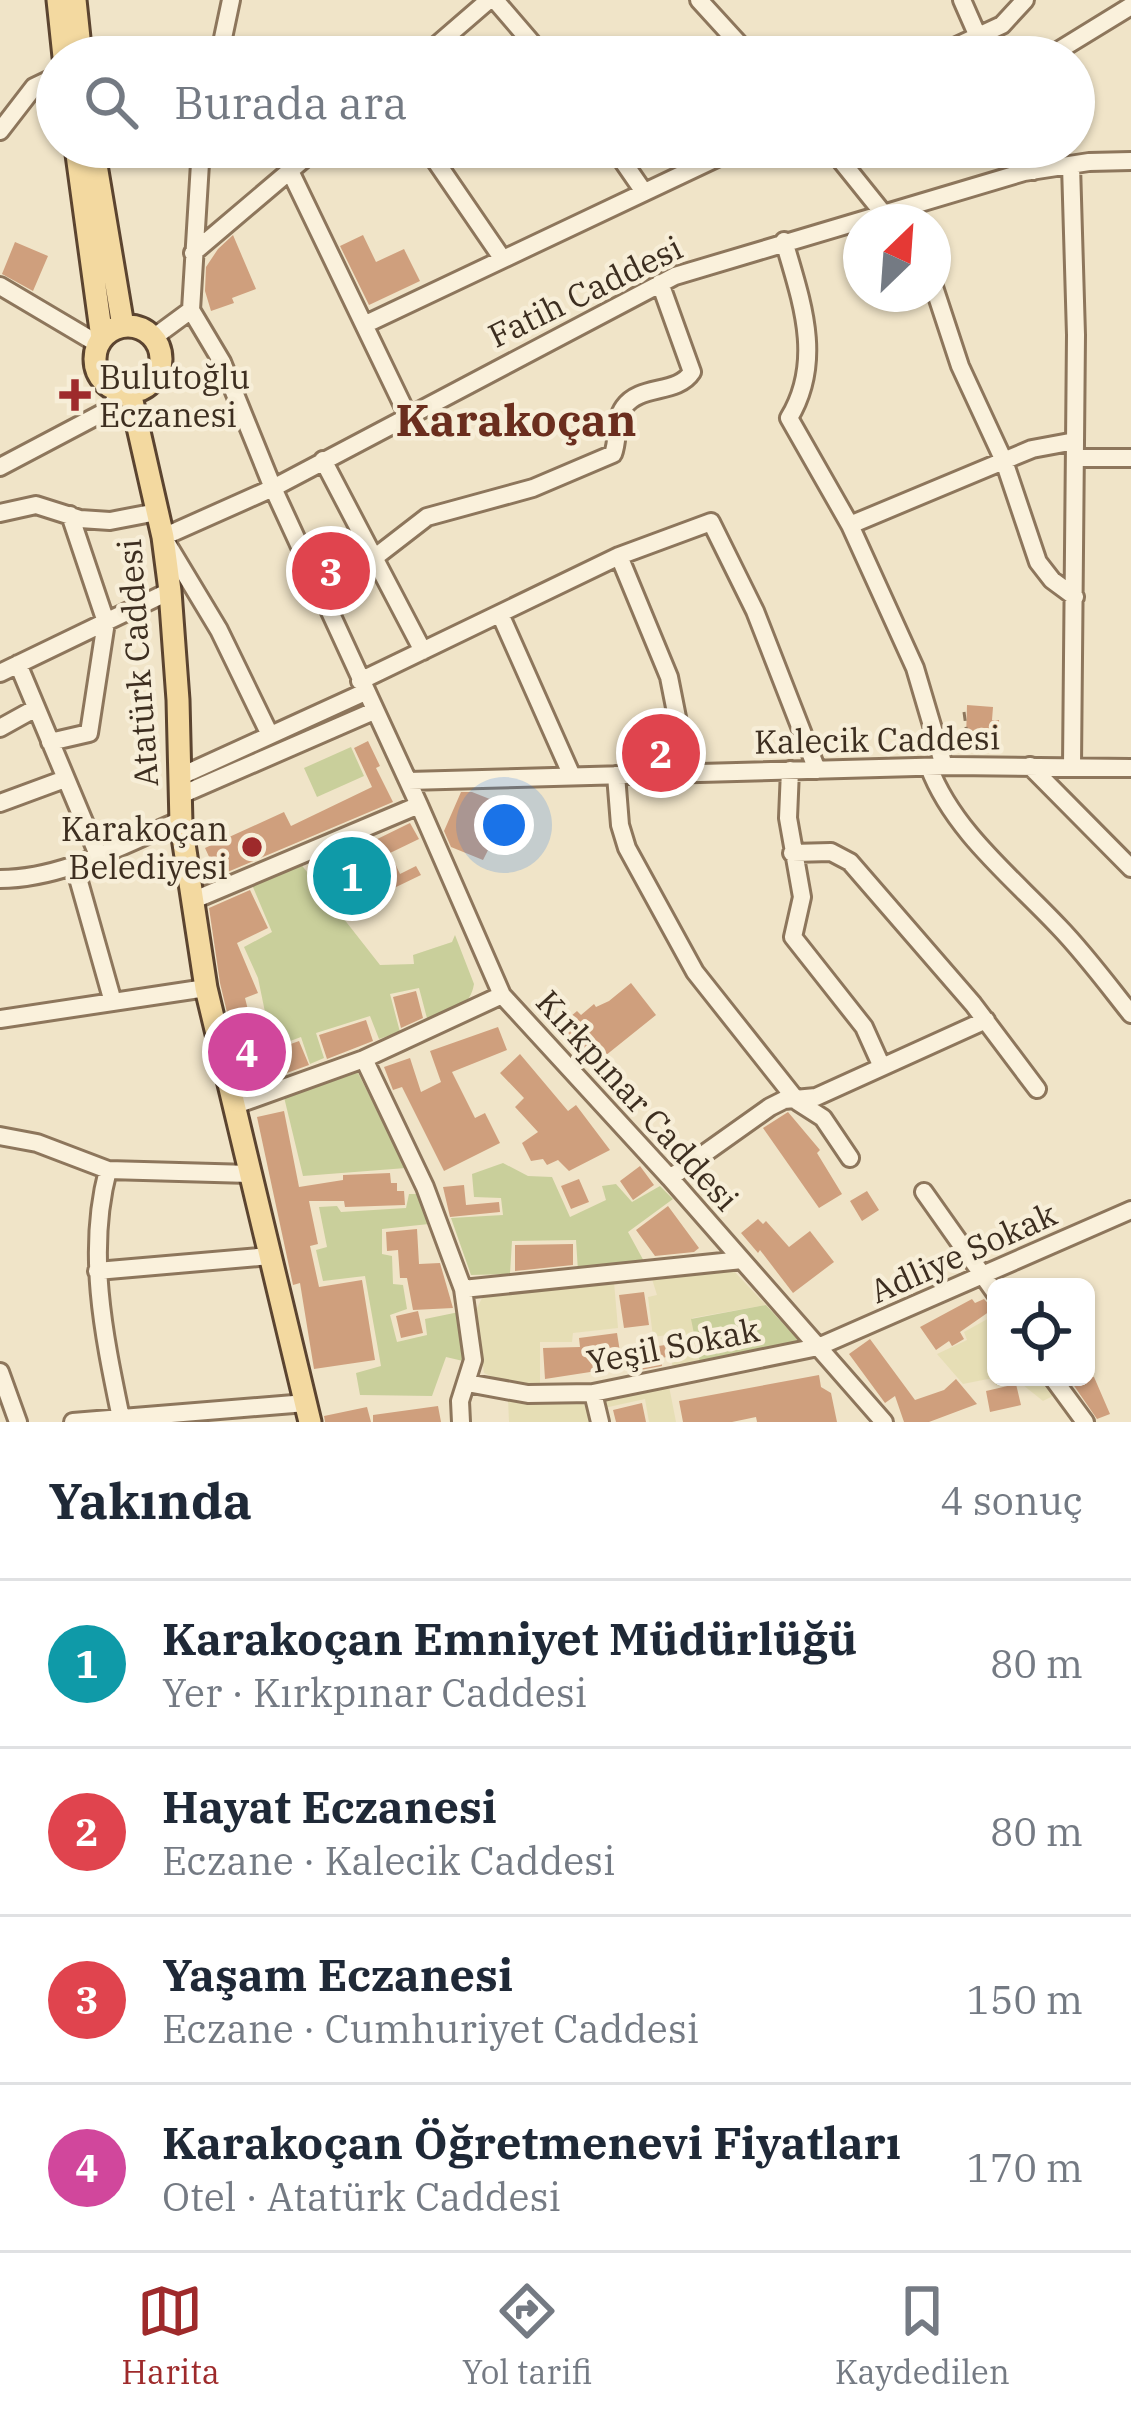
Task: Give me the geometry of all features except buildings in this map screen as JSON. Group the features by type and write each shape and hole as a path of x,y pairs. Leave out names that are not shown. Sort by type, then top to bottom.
{"main road":[{"path":"58,0 62,36"},
{"path":"75,0 79,36"},
{"path":"79,168 100,341 94,361 99,376 126,392 147,386 158,372 160,354 153,338 140,328 123,326 100,341"},
{"path":"97,168 123,326"},
{"name":"Atatürk Caddesi","path":"126,392 163,537 181,820 206,988 309,1416"}],"street":[{"path":"223,36 231,0"},
{"path":"448,36 492,0 525,36"},
{"path":"699,0 732,36"},
{"path":"962,0 978,36 1002,25 1024,0"},
{"path":"1080,36 1130,4"},
{"path":"0,131 36,86"},
{"name":"Fatih Caddesi","path":"1095,163 1131,161"},
{"path":"153,338 191,310 199,168"},
{"path":"193,253 294,168"},
{"path":"440,168 502,258"},
{"path":"628,168 644,192"},
{"path":"366,324 695,168"},
{"path":"847,168 876,204"},
{"name":"Fatih Caddesi","path":"939,204 1052,168"},
{"path":"1071,168 1072,766"},
{"path":"290,171 407,414"},
{"name":"Fatih Caddesi","path":"163,537 273,488 660,283 843,224"},
{"path":"784,241 808,335 806,380 789,418 850,525 915,668 939,793 1131,1014"},
{"path":"374,558 427,518 533,488 613,454 626,403 637,395 684,383 692,372 660,283"},
{"path":"0,286 100,341"},
{"name":"Kırkpınar Caddesi","path":"191,310 222,362 273,488 502,995 884,1422"},
{"path":"942,312 960,366 1004,461 1038,562 1075,597"},
{"path":"0,467 108,410 126,392"},
{"path":"850,525 1032,449 1075,449 1131,458"},
{"path":"322,460 423,651"},
{"path":"0,513 36,505 110,521 157,512"},
{"path":"50,742 89,733 106,622 70,515"},
{"path":"181,785 423,651 620,556 711,522 755,611 817,770"},
{"path":"163,537 219,629 271,735"},
{"path":"620,556 669,677 688,773"},
{"path":"0,673 170,591"},
{"path":"500,614 572,776"},
{"path":"18,664 98,856"},
{"path":"0,728 36,708"},
{"path":"181,785 374,711"},
{"path":"1030,766 1131,868"},
{"name":"Kalecik Caddesi","path":"408,781 937,767 1131,768"},
{"path":"790,770 792,853 802,897 793,927 796,945 864,1027 882,1067"},
{"path":"616,776 627,848 675,940 798,1102 823,1118 850,1158"},
{"path":"0,803 65,778"},
{"path":"194,900 419,805"},
{"path":"0,879 74,865 181,820"},
{"path":"792,853 831,852 850,862 986,1020 1037,1089"},
{"path":"74,865 113,1002"},
{"path":"0,1018 206,988"},
{"path":"233,1106 364,1058 502,995"},
{"path":"670,1178 784,1100 798,1102 986,1020"},
{"path":"364,1058 425,1187 463,1289 473,1360 460,1401 461,1422"},
{"path":"0,1136 38,1143 108,1169 250,1174"},
{"path":"108,1169 98,1271 121,1418"},
{"path":"924,1192 987,1282"},
{"name":"Adliye Sokak","path":"818,1347 1131,1210"},
{"path":"98,1271 270,1256"},
{"path":"463,1289 742,1260"},
{"name":"Yeşil Sokak","path":"467,1383 528,1394 593,1393 818,1347"},
{"path":"0,1372 18,1422"},
{"path":"1059,1386 1085,1422"},
{"path":"593,1393 600,1422"},
{"path":"73,1422 309,1416"}],"path":[{"path":"964,712 968,742 980,742"}],"shaded area":[{"path":"732,1269 766,1305 692,1318 700,1363 673,1369 667,1335 653,1337 648,1297 657,1295 652,1279"},
{"path":"614,1282 618,1328 573,1333 572,1342 540,1342 540,1386 512,1386 484,1373 475,1312 483,1296"},
{"path":"987,1319 987,1379 963,1384 937,1354 967,1340 964,1332"},
{"path":"669,1386 676,1422 649,1422 645,1399 604,1408 603,1400"},
{"path":"1024,1386 1051,1386 1057,1394 1043,1401"},
{"path":"508,1399 582,1401 593,1422 509,1422"}],"green space":[{"path":"351,747 364,776 317,797 304,768"},
{"path":"300,863 380,965 414,964 413,955 452,942 455,935 474,984 463,1004 428,1022 419,988 390,994 400,1032 379,1039 370,1016 316,1033 324,1058 310,1064 301,1037 274,1047 286,1079 269,1084 254,1018 265,1012 258,978 244,947 272,932 250,880"},
{"path":"357,1071 406,1168 303,1176 284,1097"},
{"path":"503,1163 528,1176 552,1177 570,1217 606,1200 602,1186 616,1184 632,1202 660,1186 673,1199 628,1232 646,1265 578,1271 576,1240 512,1241 510,1274 471,1275 451,1218 503,1215 501,1198 474,1197 472,1174"},
{"path":"409,1194 421,1194 429,1224 382,1229 382,1254 392,1256 393,1284 403,1285 407,1309 390,1315 397,1342 427,1335 425,1319 459,1312 463,1361 446,1357 432,1396 360,1395 356,1373 381,1366 365,1276 323,1281 316,1250 327,1247 319,1207 337,1206 341,1212 406,1208"},
{"path":"766,1305 799,1341 700,1363 691,1319"}],"place":[{"name":"Bulutoğlu Eczanesi","path":"75,395"},
{"name":"Yaşam Eczanesi","path":"331,571"},
{"name":"Hayat Eczanesi","path":"661,753"},
{"name":"Karakoçan Belediyesi","path":"252,847"},
{"name":"Karakoçan Emniyet Müdürlüğü","path":"352,876"},
{"name":"Karakoçan Öğretmenevi Fiyatları","path":"247,1052"}],"district":[{"name":"Karakoçan","path":"516,419"}]}
